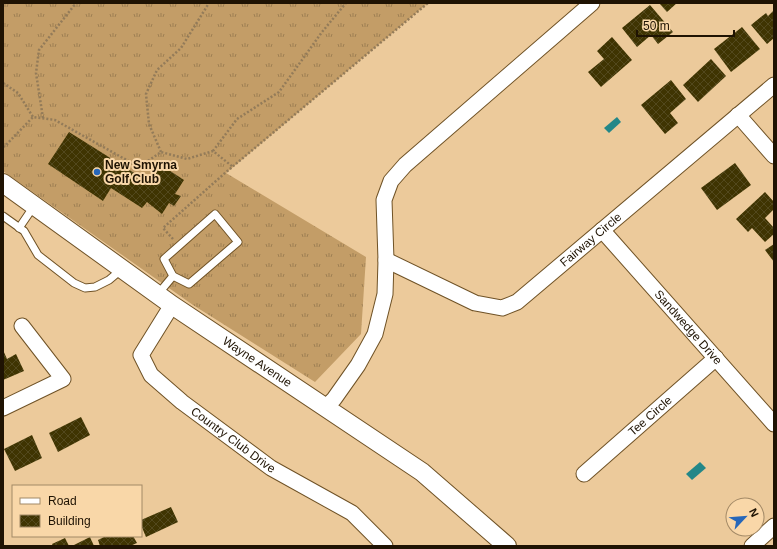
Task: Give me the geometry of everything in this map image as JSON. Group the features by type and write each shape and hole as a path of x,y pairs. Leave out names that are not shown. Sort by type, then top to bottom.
{"street":[{"path":"325,408 358,365 375,334 385,294 386,260 384,200 391,181 404,165 592,3"},
{"name":"Fairway Circle","path":"386,260 475,303 502,308 517,302 774,86"},
{"path":"738,115 774,156"},
{"name":"Wayne Avenue","path":"3,183 165,300 422,472 507,546"},
{"name":"Sandwedge Drive","path":"602,230 774,424"},
{"name":"Country Club Drive","path":"165,300 141,354 151,375 182,402 270,468 352,513 385,546"},
{"path":"3,408 63,379 22,326"},
{"name":"Tee Circle","path":"584,474 716,358"},
{"path":"752,546 774,526"}],"lane":[{"path":"19,228 34,205"},
{"path":"214,214 238,242 190,284 173,276 164,259 214,214"},
{"path":"3,216 24,231 38,255 74,283 85,288 95,287 109,280 123,269"},
{"path":"165,300 173,276"}],"path":[{"path":"43,118 36,73 39,50 76,3"},
{"path":"161,152 149,124 146,94 157,70 181,48 209,3"},
{"path":"3,83 18,93 34,117 55,120 139,167 161,152 188,159 214,151 237,119 279,92 322,32 346,3"},
{"path":"179,246 163,228 428,3"},
{"path":"3,147 34,117"},
{"path":"214,151 233,167"}],"green space":[{"name":"New Smyrna Golf Club","path":"3,3 428,3 226,173 366,257 361,334 315,382 193,305 3,171"}],"water":[{"path":"617,117 621,122 609,133 604,128"},
{"path":"700,462 706,468 692,480 686,474"}],"building":[{"path":"659,3 677,3 667,12"},
{"path":"650,5 673,32 658,44 651,35 637,47 622,28"},
{"path":"774,10 774,38 767,44 751,25 766,13 768,16"},
{"path":"742,27 760,49 731,72 714,49"},
{"path":"612,37 632,60 601,87 588,72 604,59 597,51"},
{"path":"711,59 726,76 698,102 683,85"},
{"path":"671,80 686,99 670,113 678,123 665,134 641,105"},
{"name":"New Smyrna Golf Club","path":"69,132 147,181 158,163 184,180 175,194 181,196 174,206 169,203 162,214 147,202 142,208 111,188 103,201 48,164"},
{"path":"735,163 751,185 717,210 701,188"},
{"path":"765,192 774,202 774,209 765,218 774,228 774,234 765,242 752,228 748,232 736,219"},
{"path":"774,244 774,262 765,250"},
{"path":"3,350 7,359 16,354 24,371 3,380"},
{"path":"81,417 90,435 58,452 49,433"},
{"path":"32,435 42,458 15,471 4,449"},
{"path":"171,507 178,522 146,537 142,527 142,520"},
{"path":"90,537 94,546 72,546"},
{"path":"104,537 134,537 137,543 130,546 100,546 98,540"},
{"path":"65,538 69,546 53,546 52,544"}],"place":[{"name":"New Smyrna Golf Club","path":"97,172"}]}
